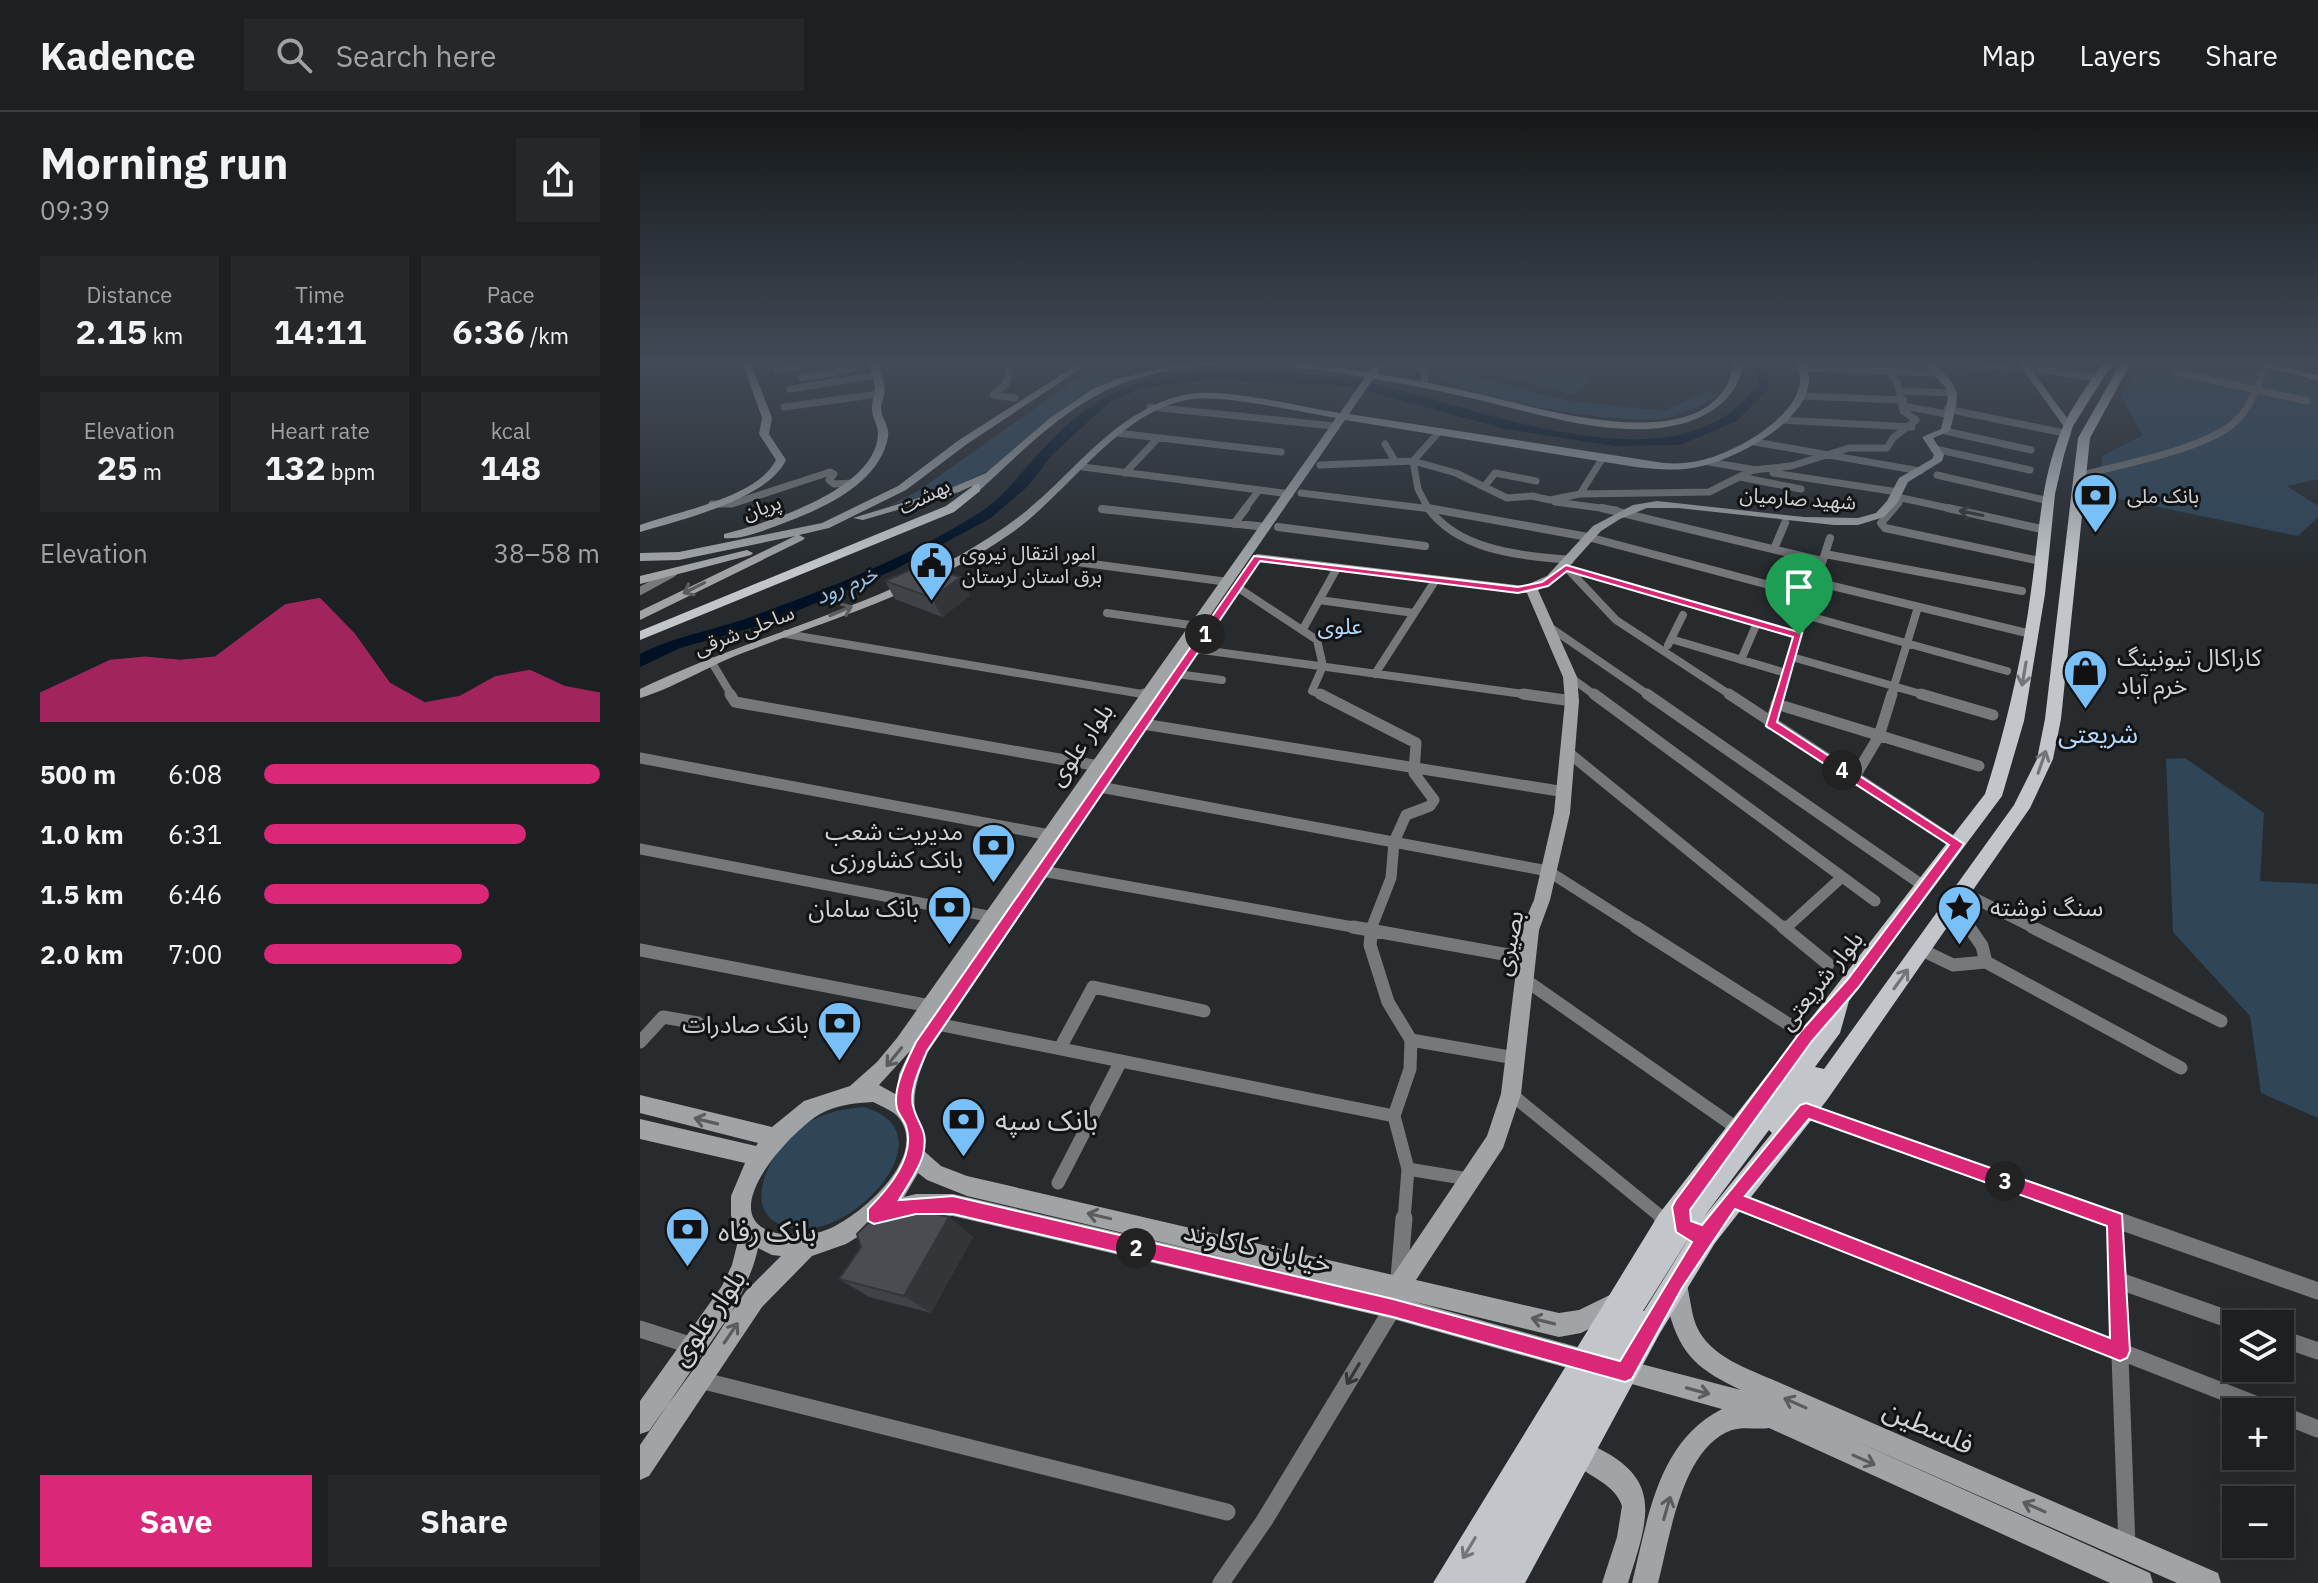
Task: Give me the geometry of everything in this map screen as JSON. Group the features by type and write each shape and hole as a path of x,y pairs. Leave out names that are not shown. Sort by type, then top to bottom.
{"main road":[{"name":"پریان","path":"640,529 755,488 777,473 781,460 764,434 765,430"},
{"name":"پریان","path":"676,548 735,535 800,513 853,483 869,466 883,437 883,430"},
{"name":"بهشت","path":"963,442 970,430"},
{"name":"بهشت","path":"876,508 982,430"},
{"path":"976,488 1043,430"},
{"name":"ساحلی شرقی","path":"640,694 711,661 786,634 971,553 1044,505 1121,430"},
{"name":"بلوار علوی","path":"905,1108 909,1074 937,1024 1195,649 1232,585 1335,430"},
{"name":"بلوار علوی","path":"1295,494 1320,465 1336,430"},
{"path":"1408,430 1675,467 1709,462 1755,442 1770,430"},
{"path":"1418,430 1438,433"},
{"name":"بلوار شریعتی","path":"1448,1583 1616,1303 1668,1223 1807,1036 1839,999 1993,796 2016,721 2048,509 2066,430"},
{"path":"1508,1583 1677,1280 1706,1234 1806,1110 1964,893 2021,808 2045,759 2053,719 2078,476 2084,438 2089,430"},
{"name":"شهید صارمیان","path":"1531,589 1556,578 1588,537 1629,512 1656,504 1849,523 1875,518 1898,495 1903,480 1937,461 1935,449 1927,437 1945,431"},
{"path":"640,616 825,526 876,508 955,490 1000,468"},
{"name":"بهشت","path":"640,625 976,488"},
{"name":"بهشت","path":"640,636 950,509 976,488"},
{"path":"2048,509 2062,512 2076,510"},
{"name":"پریان","path":"640,557 679,556 825,526"},
{"name":"بلوار علوی","path":"855,1094 884,1068 930,1006 1197,626 1257,558 1272,527"},
{"path":"640,580 790,542"},
{"path":"1257,558 1435,581 1531,589"},
{"name":"بصیری","path":"1396,1297 1468,1179 1496,1141 1511,1094 1530,930 1542,900 1565,792 1572,701 1570,677 1551,628 1531,589"},
{"path":"1468,1583 1678,1232 1833,1026 1839,999"},
{"path":"1489,1583 1606,1374 1688,1240 1849,1034 1874,1017"},
{"path":"855,1094 883,1096 905,1108 913,1121 917,1137 914,1156 892,1197 874,1215 828,1242 805,1247 782,1247 764,1241 751,1230 743,1215 742,1196 758,1156 773,1137 812,1107 855,1094"},
{"path":"640,1104 773,1137"},
{"path":"642,1132 758,1156"},
{"name":"خیابان کاکاوند","path":"914,1156 934,1173 967,1186 1396,1297 1582,1360 1738,1401 1768,1417"},
{"path":"1685,1203 1679,1213 1683,1226 1694,1234 1706,1234"},
{"name":"خیابان کاکاوند","path":"874,1215 916,1205 953,1205 1396,1297 1559,1325 1581,1321 1616,1303"},
{"name":"بلوار علوی","path":"640,1422 730,1294 743,1268 751,1230"},
{"name":"بلوار علوی","path":"640,1467 754,1299 805,1247"},
{"path":"1648,1253 1655,1250 1671,1255 1679,1270 1677,1280"},
{"name":"فلسطین","path":"1677,1280 1685,1334 1704,1359 2208,1583"},
{"path":"1550,1414 1556,1432 1569,1442 1583,1447 1616,1473 1628,1484 1635,1502 1633,1524 1615,1583"},
{"path":"1645,1583 1679,1470 1700,1435 1731,1417 1768,1417 2140,1583"},
{"path":"1530,1448 1545,1446 1558,1455 1564,1481"},
{"path":"2070,1523 2070,1552"}],"street":[{"path":"1550,500 1580,494 1709,492 1725,487 1753,470 1791,466 1852,447 1883,450 1893,438 1907,430"},
{"path":"2078,476 2199,440 2223,430"},
{"path":"1945,431 2031,450"},
{"path":"1117,433 1281,452"},
{"path":"1413,461 1438,433"},
{"path":"1125,473 1158,438"},
{"path":"1755,442 1920,471"},
{"path":"1385,444 1395,461"},
{"path":"1935,449 2030,470"},
{"path":"1580,494 1602,459"},
{"path":"1413,461 1426,508 1445,526 1489,550 1568,564 1799,635"},
{"path":"1320,465 1413,461 1446,469 1507,498 1532,496 1570,506 1629,512 1774,549 2022,591"},
{"path":"1709,462 1898,495 2048,509"},
{"path":"1083,467 1426,508 1588,537 1811,596"},
{"name":"پریان","path":"711,504 732,504 830,472 834,474 829,480 834,484 853,483"},
{"path":"1484,487 1495,473 1536,481"},
{"path":"1937,475 2048,509"},
{"path":"1739,477 1801,489"},
{"path":"1234,524 1259,490"},
{"path":"1898,495 1899,503 1881,523 1885,528 2040,561"},
{"path":"1102,509 1425,546"},
{"path":"1774,549 1785,523"},
{"path":"1770,724 1830,538"},
{"path":"1077,562 1232,585 1303,629 1317,640 1323,666 1312,691 1414,740 1417,745 1413,768 1434,800 1430,806 1406,815 1394,842 1391,878 1371,930 1370,945 1380,983 1411,1040 1410,1069 1394,1116 1408,1169 1396,1297 1264,1521 1221,1583"},
{"path":"1568,564 1616,620 1957,844"},
{"path":"1303,629 1337,568"},
{"path":"640,591 673,573"},
{"path":"1375,674 1435,581"},
{"path":"1816,582 2031,634"},
{"path":"1319,600 1414,613"},
{"path":"1854,778 1879,736 1918,607"},
{"path":"1107,613 1197,626"},
{"path":"1664,653 1683,615"},
{"path":"1805,615 2007,671"},
{"path":"1741,660 1757,623"},
{"path":"1551,628 1925,887"},
{"path":"786,634 1148,695"},
{"path":"1671,639 1786,673"},
{"path":"1195,649 1572,701"},
{"path":"1792,657 1993,715"},
{"path":"711,661 735,702 1099,766"},
{"path":"1177,674 1222,680"},
{"path":"1570,677 1875,901"},
{"path":"1776,704 1979,766"},
{"path":"1143,724 1565,792"},
{"path":"1569,753 1828,964"},
{"path":"640,758 1050,835"},
{"path":"1100,787 1548,871 1807,1036"},
{"path":"640,849 993,917"},
{"path":"1042,871 1526,958"},
{"path":"1785,929 1842,877"},
{"path":"1964,893 2221,1021"},
{"path":"1950,911 1972,928 1983,944 1986,962"},
{"path":"640,950 930,1006"},
{"path":"1922,950 1939,961 1969,969 1986,962"},
{"path":"1986,962 2181,1068"},
{"path":"1524,979 1738,1129"},
{"path":"1060,1048 1093,987 1204,1011"},
{"path":"640,1042 663,1017 698,1023"},
{"path":"937,1024 1394,1116"},
{"path":"1411,1040 1515,1058"},
{"path":"1058,1183 1121,1061"},
{"path":"1511,1094 1668,1223"},
{"path":"1806,1110 2318,1291"},
{"path":"1408,1169 1468,1179"},
{"path":"1732,1199 2240,1398"},
{"path":"2115,1220 2127,1548"},
{"path":"2117,1280 2222,1317"},
{"path":"640,1329 693,1346"},
{"path":"2294,1343 2318,1351"},
{"path":"699,1380 1227,1512"},
{"path":"2294,1419 2318,1429"}],"shaded area":[{"path":"1005,430 1039,430 992,469 949,489 888,506 918,491"},
{"path":"2140,430 2318,430 2318,479 2287,486 2318,506 2318,517 2298,536 2100,495 2102,456 2143,435"},
{"path":"2185,758 2264,813 2260,881 2318,884 2318,1118 2261,1093 2250,1016 2173,932 2166,759"},
{"path":"863,1107 887,1119 898,1136 897,1156 887,1177 870,1197 849,1214 825,1225 803,1229 781,1225 768,1216 762,1203 762,1188 767,1171 787,1140 807,1123 822,1116"}],"building":[{"path":"919,566 961,577 932,598 885,581"},
{"path":"895,1205 949,1217 904,1296 839,1279 861,1247 857,1234 883,1208"}],"waterway":[{"name":"خرم رود","path":"640,661 674,644 760,620 888,567 986,515 1023,483 1048,451 1071,430"},
{"name":"خرم رود","path":"1535,430 1615,442 1675,442 1704,430"}],"place":[{"name":"بانک ملی","path":"2096,534"},
{"name":"امور انتقال نیروی برق استان لرستان","path":"931,602"},
{"name":"کاراکال تیونینگ خرم آباد","path":"2086,710"},
{"name":"مدیریت شعب بانک کشاورزی","path":"994,884"},
{"name":"سنگ نوشته","path":"1959,946"},
{"name":"بانک سامان","path":"950,947"},
{"name":"بانک صادرات","path":"840,1063"},
{"name":"بانک سپه","path":"964,1158"},
{"name":"بانک رفاه","path":"687,1269"}],"district":[{"name":"علوی","path":"1340,625"},
{"name":"شریعتی","path":"2098,733"}],"route":[{"path":"1799,635 1566,567 1545,584 1518,590 1257,558 921,1047 909,1074 905,1108 913,1121 917,1137 914,1156 906,1177 874,1215 916,1205 953,1205 1393,1308 1625,1372 1676,1282 1732,1199 2120,1351 2115,1220 1806,1110 1732,1199 1706,1234 1688,1231 1680,1220 1681,1207 1738,1129 1807,1036 1853,984 1957,844 1770,724 1799,635"}]}
